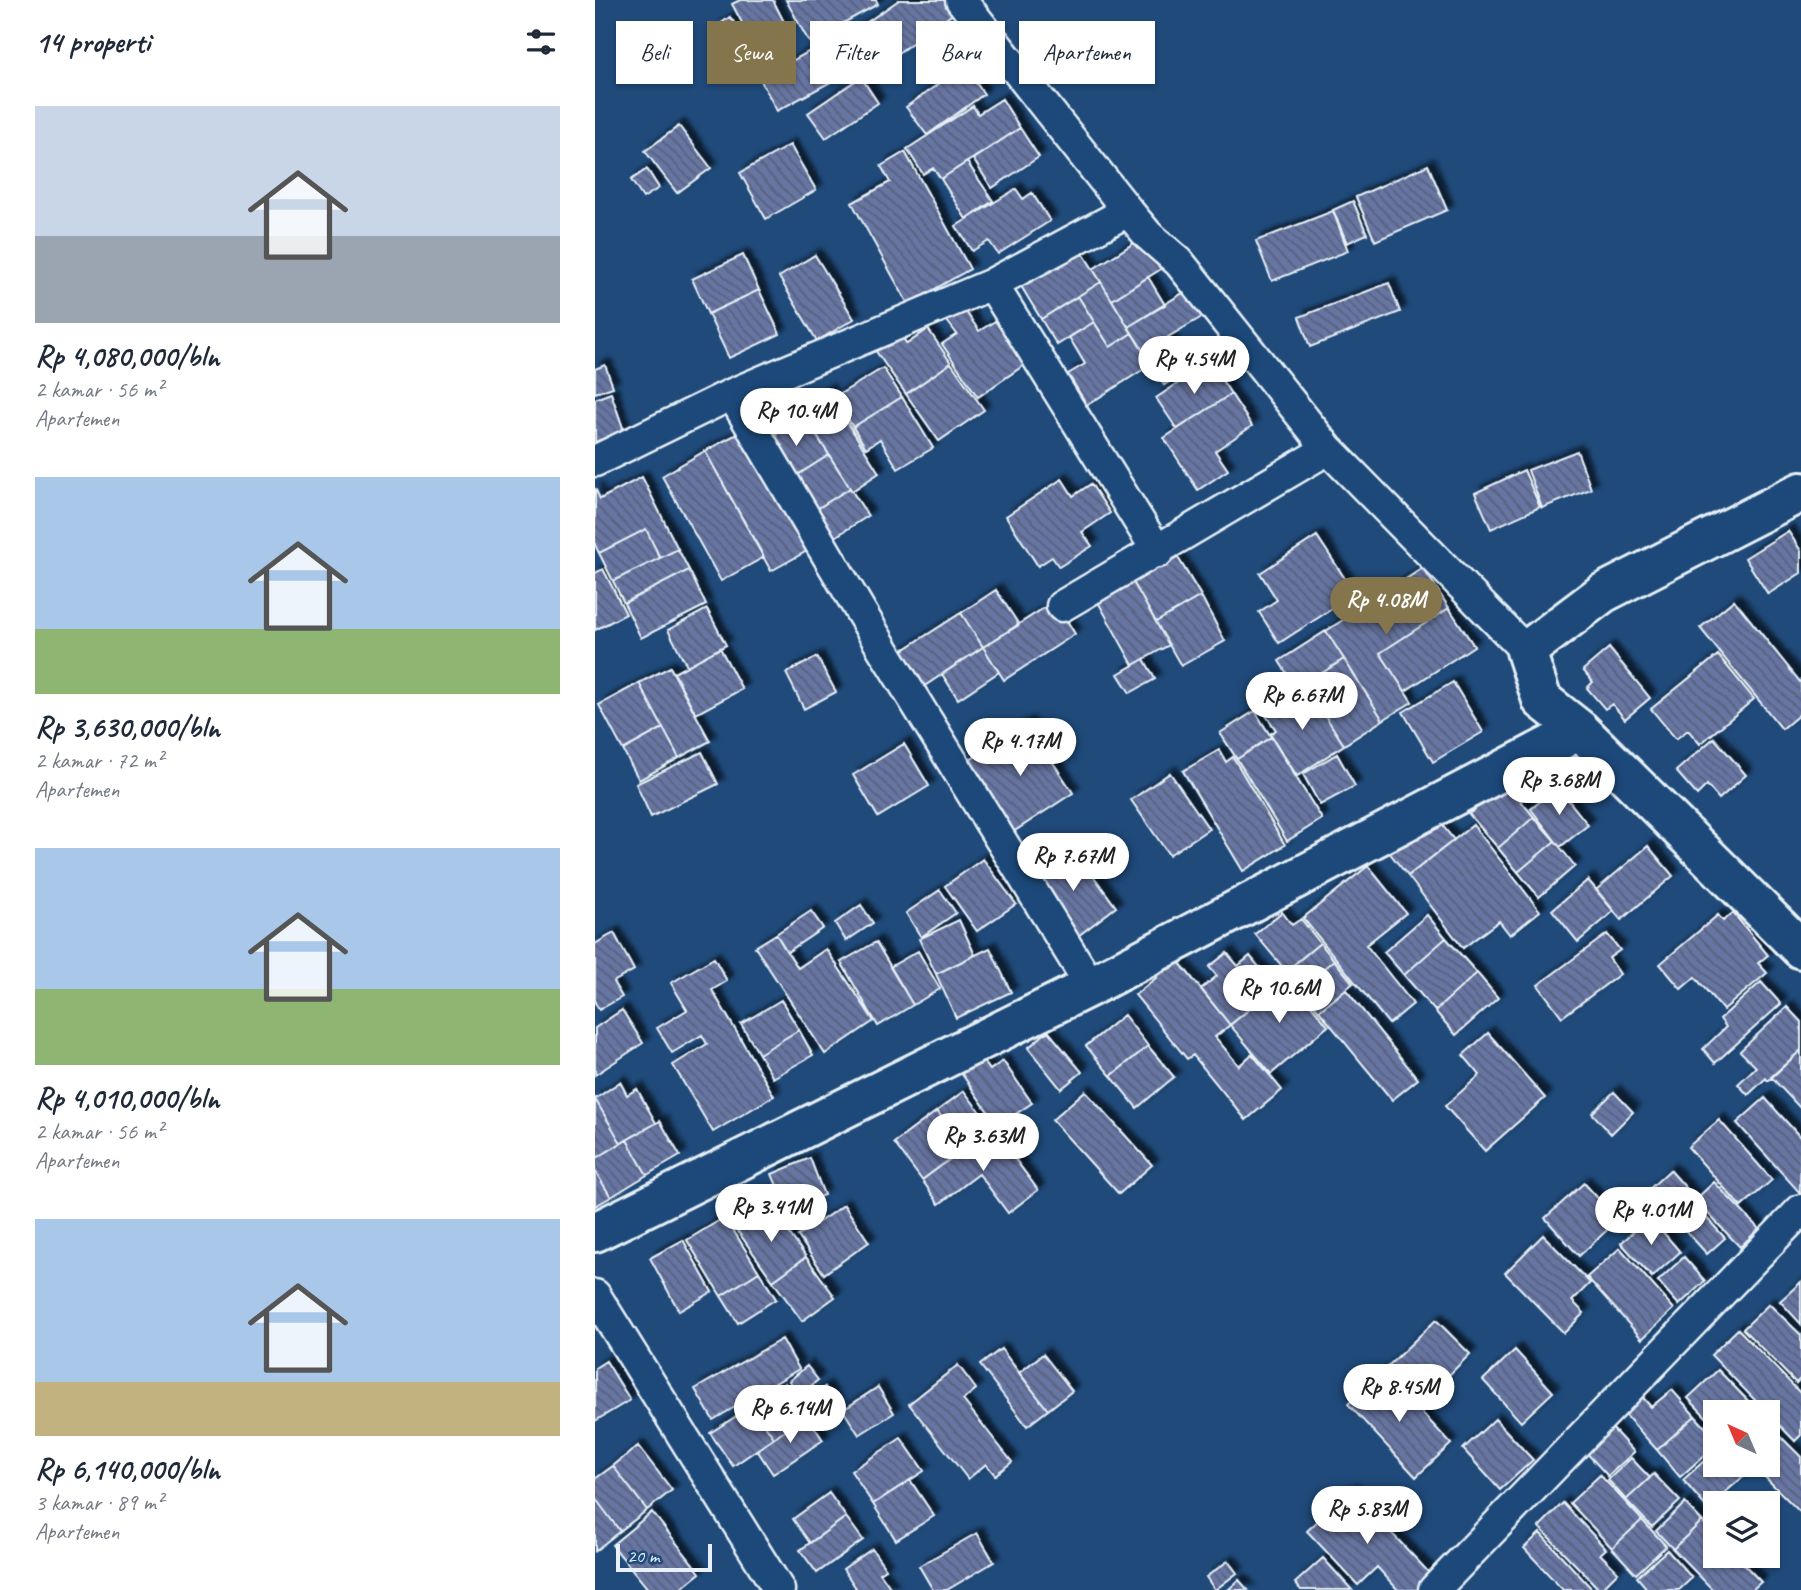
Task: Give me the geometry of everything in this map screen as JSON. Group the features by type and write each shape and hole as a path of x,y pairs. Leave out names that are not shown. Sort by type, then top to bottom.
{"street":[{"path":"961,0 1128,211 1148,235 1179,262 1328,449 1526,651 1542,700 1580,730 1801,949"},
{"path":"595,461 732,394 992,284 1128,211"},
{"path":"992,284 1158,552"},
{"path":"732,394 891,663 1091,986"},
{"path":"1062,606 1158,552 1328,449"},
{"path":"1526,651 1603,593 1801,492"},
{"path":"595,1232 1091,986 1580,730"},
{"path":"1434,1590 1801,1210"},
{"path":"595,1295 779,1590"}],"building":[{"path":"740,0 773,0 784,21 741,21 732,4"},
{"path":"786,0 876,0 878,4 847,21 810,21 809,42"},
{"path":"899,0 944,0 954,13 943,21 916,21 916,40 902,50 902,21 869,21"},
{"path":"810,51 810,84 827,84 777,111 763,84 796,84 796,59"},
{"path":"851,84 866,84 878,103 826,138 808,113"},
{"path":"939,84 977,84 984,94 927,135 906,107"},
{"path":"1002,99 1020,128 941,179 933,168 923,174 907,149 973,106 978,114"},
{"path":"679,126 711,168 677,193 645,151"},
{"path":"1020,128 1039,157 992,188 973,159"},
{"path":"790,145 816,190 766,219 740,173"},
{"path":"905,152 970,269 908,304 852,203 890,182 881,166"},
{"path":"967,162 993,201 966,219 941,179"},
{"path":"1428,165 1447,210 1375,241 1356,197"},
{"path":"647,169 659,188 643,198 631,180"},
{"path":"1016,189 1023,199 1032,193 1050,221 998,254 989,241 972,251 956,226"},
{"path":"1353,201 1367,234 1347,243 1333,210"},
{"path":"1333,211 1348,251 1272,281 1256,241"},
{"path":"1142,238 1161,269 1112,300 1093,269"},
{"path":"1077,244 1101,282 1041,319 1018,281"},
{"path":"743,255 759,290 708,314 692,279"},
{"path":"815,255 854,319 817,341 779,277"},
{"path":"1148,277 1165,305 1128,327 1112,300"},
{"path":"1101,282 1132,333 1110,347 1078,296"},
{"path":"1389,283 1400,312 1310,347 1299,317"},
{"path":"1191,288 1207,314 1168,337 1188,370 1164,385 1128,327"},
{"path":"759,290 780,334 729,358 708,314"},
{"path":"1078,296 1094,322 1057,345 1041,319"},
{"path":"964,309 979,331 1000,318 1030,361 978,397 942,344 957,334 947,321"},
{"path":"1094,322 1110,347 1132,333 1152,364 1087,405 1068,374 1085,364 1069,337"},
{"path":"928,329 951,363 906,394 875,350 899,333 907,344"},
{"path":"1210,362 1231,394 1177,429 1156,398"},
{"path":"951,363 984,410 939,441 906,394"},
{"path":"605,365 613,387 595,393 595,369"},
{"path":"883,368 902,397 853,427 835,397"},
{"path":"827,390 879,473 852,491 799,407"},
{"path":"611,393 624,431 595,442 595,399"},
{"path":"1231,394 1252,426 1215,451 1228,470 1198,490 1164,438"},
{"path":"902,397 933,448 898,469 880,439 866,448 853,427"},
{"path":"804,416 829,455 788,481 763,442"},
{"path":"748,428 814,547 771,571 705,451"},
{"path":"705,451 764,557 721,581 662,476"},
{"path":"1577,451 1591,489 1542,508 1528,470"},
{"path":"829,455 850,488 809,514 788,481"},
{"path":"1524,470 1540,507 1491,529 1475,493"},
{"path":"642,477 678,549 660,558 646,529 599,553 595,545 595,488 600,499"},
{"path":"1062,479 1073,496 1091,484 1110,513 1082,532 1092,546 1059,567 1052,557 1038,566 1006,516"},
{"path":"850,488 868,516 827,542 809,514"},
{"path":"646,529 660,558 613,581 599,553"},
{"path":"1788,531 1801,551 1801,573 1768,594 1745,558"},
{"path":"1317,536 1355,594 1279,643 1259,612 1277,600 1260,573"},
{"path":"678,549 689,570 624,603 613,581"},
{"path":"1177,556 1201,596 1156,622 1133,582"},
{"path":"1423,568 1449,608 1380,653 1412,702 1383,720 1326,631"},
{"path":"603,569 626,614 595,630 595,573"},
{"path":"689,570 706,605 641,638 624,603"},
{"path":"1133,582 1169,645 1133,665 1098,602"},
{"path":"996,590 1019,625 983,647 961,613"},
{"path":"1201,596 1225,641 1181,666 1156,622"},
{"path":"1734,600 1801,683 1801,713 1782,729 1700,628"},
{"path":"1055,601 1075,634 1004,680 983,647"},
{"path":"1449,608 1474,646 1405,691 1380,653"},
{"path":"707,609 726,645 687,666 668,630"},
{"path":"961,613 983,647 920,689 897,654"},
{"path":"1326,631 1344,659 1297,689 1279,661"},
{"path":"983,647 999,672 958,699 942,674"},
{"path":"720,648 742,689 696,714 674,673"},
{"path":"1609,648 1650,698 1625,719 1612,704 1605,709 1587,688 1593,682 1583,670"},
{"path":"1718,655 1754,699 1700,744 1688,730 1676,739 1651,709"},
{"path":"817,657 836,692 804,709 786,673"},
{"path":"1144,659 1155,679 1130,693 1118,674"},
{"path":"1344,659 1383,720 1344,745 1317,703 1309,708 1297,689"},
{"path":"670,667 710,741 679,758 639,683"},
{"path":"1453,682 1483,732 1433,762 1403,712"},
{"path":"639,683 663,728 623,750 599,705"},
{"path":"1297,689 1309,708 1317,703 1344,745 1297,776 1270,734 1276,730 1263,711"},
{"path":"1255,711 1271,737 1237,759 1220,733"},
{"path":"1027,723 1073,793 1013,832 967,762"},
{"path":"663,728 679,758 639,780 623,750"},
{"path":"1271,737 1322,819 1287,841 1237,759"},
{"path":"1714,738 1746,775 1719,799 1707,785 1697,795 1676,771"},
{"path":"904,744 929,786 878,817 853,775"},
{"path":"1219,750 1226,762 1233,757 1285,845 1243,871 1183,771"},
{"path":"702,752 718,784 651,817 636,784"},
{"path":"1337,754 1355,786 1320,805 1303,774"},
{"path":"1170,773 1209,829 1169,855 1131,800"},
{"path":"1506,783 1534,817 1498,848 1469,814"},
{"path":"1558,787 1588,825 1560,847 1531,809"},
{"path":"1434,815 1454,840 1408,876 1388,851"},
{"path":"1534,817 1555,841 1518,872 1498,848"},
{"path":"1473,825 1540,911 1510,935 1499,921 1463,948 1408,876"},
{"path":"1555,841 1575,866 1539,897 1518,872"},
{"path":"1648,846 1673,876 1621,920 1596,890"},
{"path":"1073,848 1116,907 1074,939 1030,880"},
{"path":"983,859 1016,904 977,931 945,886"},
{"path":"1368,866 1406,913 1366,945 1413,1004 1389,1024 1303,918"},
{"path":"1588,880 1614,911 1578,942 1552,910"},
{"path":"940,890 956,913 921,937 906,913"},
{"path":"861,905 873,923 846,941 835,923"},
{"path":"811,911 823,928 787,952 776,934"},
{"path":"1282,912 1292,925 1301,919 1320,943 1286,971 1255,934"},
{"path":"1733,913 1768,955 1758,963 1767,973 1723,1010 1695,977 1681,989 1660,964 1718,915 1723,921"},
{"path":"1427,915 1446,938 1404,975 1384,952"},
{"path":"959,920 975,955 936,974 919,939"},
{"path":"614,933 634,970 613,982 622,997 599,1010 595,1003 595,944"},
{"path":"776,934 798,968 826,949 874,1021 825,1054 755,947"},
{"path":"1607,934 1620,950 1609,958 1620,974 1562,1017 1538,985"},
{"path":"1446,938 1477,973 1435,1011 1404,975"},
{"path":"876,942 913,1005 878,1026 841,962"},
{"path":"1320,943 1334,960 1300,988 1286,971"},
{"path":"990,948 1011,992 956,1018 936,974"},
{"path":"918,951 940,989 913,1005 890,967"},
{"path":"1171,952 1230,1025 1215,1037 1239,1066 1252,1054 1282,1090 1246,1120 1193,1055 1187,1059 1135,995 1157,977 1151,969"},
{"path":"1227,953 1238,966 1250,956 1276,988 1230,1025 1201,989 1217,976 1209,967"},
{"path":"714,958 727,981 712,990 774,1096 713,1132 673,1065 707,1044 702,1035 672,1053 657,1028 687,1010 671,983"},
{"path":"1334,960 1353,983 1319,1011 1300,988"},
{"path":"1477,973 1498,998 1456,1035 1435,1011"},
{"path":"1288,977 1328,1026 1271,1074 1230,1025"},
{"path":"1761,982 1781,1004 1715,1063 1703,1049 1726,1027 1720,1019"},
{"path":"1346,990 1418,1079 1392,1100 1319,1011"},
{"path":"781,1000 799,1030 759,1054 741,1024"},
{"path":"1787,1007 1801,1022 1801,1050 1768,1081 1766,1078 1748,1095 1738,1084 1756,1067 1740,1051"},
{"path":"622,1010 643,1043 595,1075 595,1028"},
{"path":"1124,1015 1148,1046 1111,1076 1086,1046"},
{"path":"799,1030 813,1055 773,1078 759,1054"},
{"path":"1048,1031 1082,1072 1061,1089 1028,1048"},
{"path":"1488,1033 1545,1098 1485,1151 1445,1106 1480,1075 1463,1055"},
{"path":"1148,1046 1174,1077 1137,1108 1111,1076"},
{"path":"1801,1050 1801,1109 1771,1077"},
{"path":"979,1055 990,1070 1003,1061 1032,1103 998,1126 959,1070"},
{"path":"620,1082 627,1095 637,1089 656,1123 621,1143 595,1099"},
{"path":"964,1091 992,1128 965,1148 937,1111"},
{"path":"1085,1091 1152,1165 1119,1194 1052,1120"},
{"path":"1614,1092 1633,1112 1611,1134 1592,1113"},
{"path":"1765,1098 1801,1138 1800,1193 1737,1123"},
{"path":"595,1099 621,1143 595,1159"},
{"path":"937,1111 965,1148 922,1180 894,1143"},
{"path":"1719,1120 1772,1180 1741,1207 1688,1147"},
{"path":"660,1121 680,1156 647,1175 627,1140"},
{"path":"992,1128 1038,1190 1008,1213 979,1174 939,1204 922,1180"},
{"path":"627,1140 647,1175 611,1197 595,1171 595,1159"},
{"path":"810,1158 824,1195 787,1210 772,1174"},
{"path":"1670,1170 1694,1197 1671,1218 1647,1191"},
{"path":"595,1171 611,1197 595,1206"},
{"path":"1714,1182 1759,1229 1740,1247 1695,1200"},
{"path":"1584,1183 1618,1220 1579,1256 1545,1218"},
{"path":"1693,1203 1725,1238 1707,1254 1675,1219"},
{"path":"844,1205 869,1242 824,1274 798,1236"},
{"path":"770,1206 806,1257 773,1281 737,1230"},
{"path":"725,1217 759,1272 721,1296 687,1240"},
{"path":"1650,1217 1680,1252 1652,1277 1621,1243"},
{"path":"1543,1235 1590,1283 1572,1301 1584,1313 1564,1333 1505,1273"},
{"path":"683,1240 712,1292 679,1311 650,1258"},
{"path":"1620,1248 1674,1309 1642,1339 1587,1277"},
{"path":"806,1257 835,1297 802,1321 773,1281"},
{"path":"1684,1257 1705,1281 1679,1305 1658,1281"},
{"path":"759,1272 776,1299 738,1323 721,1296"},
{"path":"1801,1282 1801,1324 1780,1301"},
{"path":"1769,1304 1801,1335 1801,1378 1796,1383 1743,1329"},
{"path":"1436,1320 1470,1354 1420,1404 1385,1369"},
{"path":"1738,1329 1801,1394 1801,1435 1795,1441 1780,1426 1780,1400 1755,1400 1711,1355"},
{"path":"782,1339 799,1369 713,1420 695,1389"},
{"path":"1001,1349 1048,1410 1027,1426 980,1365"},
{"path":"1515,1350 1553,1392 1521,1422 1483,1380"},
{"path":"1043,1354 1072,1391 1048,1410 1019,1373"},
{"path":"606,1361 630,1400 595,1421 595,1368"},
{"path":"958,1365 976,1389 963,1400 1012,1462 995,1475 986,1464 968,1479 909,1404"},
{"path":"807,1366 818,1380 800,1395 789,1381"},
{"path":"1718,1370 1747,1400 1703,1400 1703,1414 1688,1398"},
{"path":"1383,1371 1451,1444 1416,1477 1348,1404"},
{"path":"785,1383 807,1416 774,1438 752,1406"},
{"path":"825,1387 840,1410 818,1425 802,1402"},
{"path":"878,1387 894,1413 859,1435 843,1410"},
{"path":"1672,1390 1695,1416 1657,1450 1620,1409 1639,1393 1651,1407"},
{"path":"752,1406 774,1438 733,1466 710,1433"},
{"path":"807,1416 823,1440 773,1474 757,1450"},
{"path":"1695,1416 1703,1425 1703,1457 1680,1477 1657,1450"},
{"path":"1495,1419 1533,1460 1500,1490 1463,1449"},
{"path":"1610,1426 1634,1452 1608,1476 1583,1449"},
{"path":"1780,1436 1801,1457 1801,1513 1765,1477 1780,1477"},
{"path":"901,1438 924,1471 873,1504 851,1471"},
{"path":"638,1446 672,1490 647,1510 613,1466"},
{"path":"1631,1458 1650,1478 1626,1500 1608,1480"},
{"path":"1703,1462 1703,1477 1743,1477 1727,1491 1703,1491 1703,1503 1683,1480"},
{"path":"613,1466 647,1510 620,1531 595,1498 595,1479"},
{"path":"1654,1474 1680,1501 1652,1527 1626,1500"},
{"path":"1600,1475 1642,1520 1612,1548 1570,1503"},
{"path":"910,1480 934,1516 896,1540 873,1504"},
{"path":"1351,1490 1434,1578 1422,1590 1398,1590 1377,1567 1358,1585 1307,1531"},
{"path":"829,1493 846,1517 810,1543 793,1519"},
{"path":"595,1498 620,1531 595,1551"},
{"path":"1563,1503 1606,1549 1600,1554 1618,1572 1600,1590 1539,1527"},
{"path":"1685,1503 1702,1521 1673,1549 1656,1531"},
{"path":"652,1512 700,1573 679,1590 649,1590 612,1545"},
{"path":"846,1517 863,1540 817,1573 800,1550"},
{"path":"1642,1520 1666,1546 1636,1574 1612,1548"},
{"path":"1702,1521 1703,1568 1748,1568 1761,1582 1752,1590 1713,1590 1673,1549"},
{"path":"977,1533 994,1562 947,1590 933,1590 919,1566"},
{"path":"1540,1533 1593,1590 1563,1590 1524,1548"},
{"path":"872,1549 886,1569 880,1573 892,1590 853,1590 856,1588 843,1569"},
{"path":"1667,1550 1692,1578 1679,1590 1648,1590 1637,1577"},
{"path":"1323,1558 1352,1590 1301,1590 1295,1583"},
{"path":"1228,1561 1237,1573 1215,1590 1206,1577"},
{"path":"1239,1580 1248,1590 1228,1590"}]}
